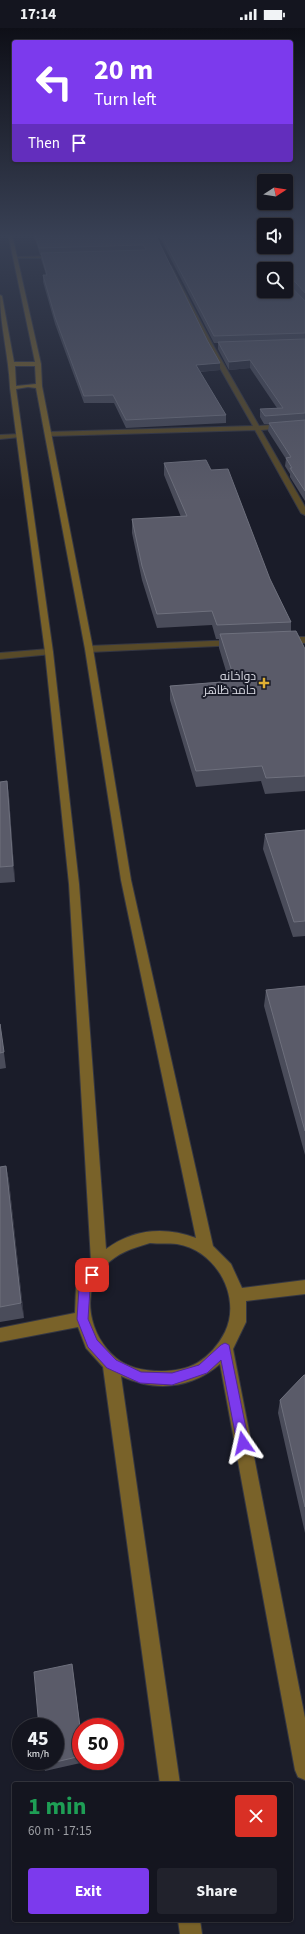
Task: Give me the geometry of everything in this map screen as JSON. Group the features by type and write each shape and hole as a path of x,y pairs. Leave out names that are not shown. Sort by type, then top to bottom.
{"main road":[{"path":"5,323 12,364 13,388 49,652 74,884 99,1262"},
{"path":"29,323 38,364 39,386 89,649 126,880 206,1249"},
{"path":"12,364 38,364"},
{"path":"13,388 28,385 39,386"},
{"path":"150,1237 179,1238 206,1249 226,1269 238,1295 238,1322 225,1349 202,1369 172,1379 140,1377 111,1364 92,1343 83,1319 84,1288 99,1262 122,1245 150,1237"},
{"path":"238,1295 305,1287"},
{"path":"0,1335 83,1319"},
{"path":"225,1349 305,1770"},
{"path":"111,1364 170,1782"},
{"path":"189,1922 190,1934"}],"street":[{"path":"198,323 211,348 305,513"},
{"path":"211,348 219,347"},
{"path":"49,434 257,428 305,424"},
{"path":"0,437 20,435"},
{"path":"273,641 305,640"},
{"path":"89,649 249,642"},
{"path":"0,656 49,652"}],"building":[{"path":"57,323 199,323 220,363 196,365 226,415 126,420 113,395 84,396"},
{"path":"207,323 305,323 305,333 214,336"},
{"path":"305,339 305,413 265,416 260,409 283,408 250,360 229,362 218,342"},
{"path":"305,420 305,491 290,468 292,468 286,458 291,457 269,423"},
{"path":"206,460 211,470 228,469 270,579 291,622 217,625 212,611 157,614 142,566 132,519 187,516 164,463"},
{"path":"296,631 305,649 305,776 266,778 262,766 196,771 170,686 235,681 220,634"},
{"path":"7,781 13,866 0,867 0,782"},
{"path":"305,830 305,921 294,922 265,834"},
{"path":"305,986 305,1131 266,990"},
{"path":"0,1024 4,1052 0,1053"},
{"path":"6,1166 21,1303 0,1307 0,1167"},
{"path":"305,1375 305,1507 280,1400"},
{"path":"72,1664 79,1718 72,1718 72,1758 64,1760 64,1718 38,1718 34,1672"}],"place":[{"name":"دواخانه حامد ظاهر","path":"264,683"}],"route":[{"path":"92,1275 84,1288 83,1319 92,1343 111,1364 140,1377 172,1379 202,1369 225,1349 243,1443"}]}
